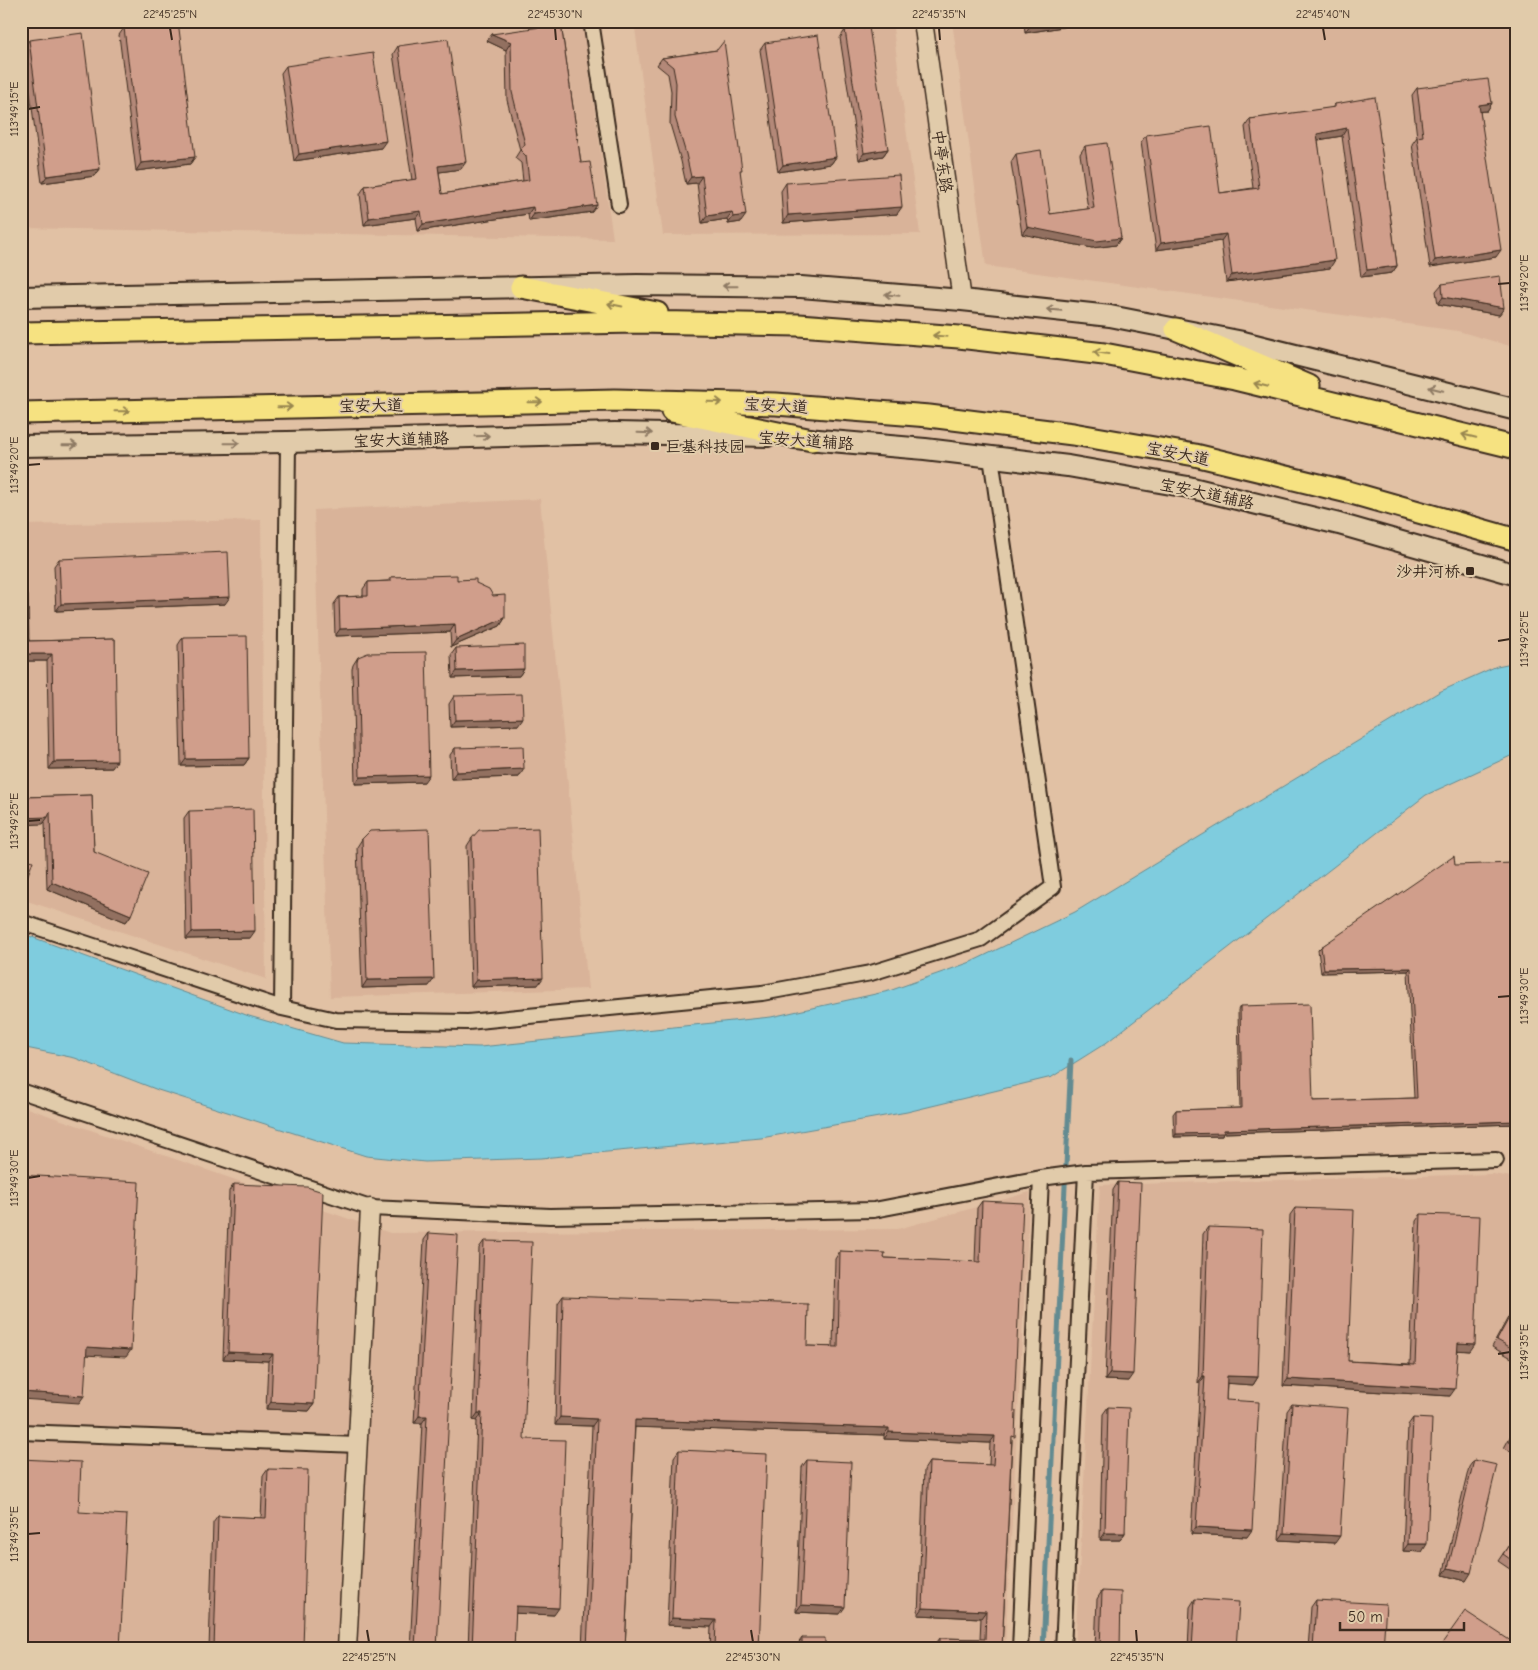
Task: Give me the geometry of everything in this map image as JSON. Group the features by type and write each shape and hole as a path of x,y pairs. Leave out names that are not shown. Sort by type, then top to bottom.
{"main road":[{"path":"21,297 637,285 801,287 962,300 1110,316 1243,342 1517,410"},
{"path":"521,287 714,323"},
{"path":"21,332 637,322 799,324 958,337 1104,354 1235,378 1517,448"},
{"path":"1176,329 1364,410"},
{"path":"615,400 812,440"},
{"name":"宝安大道","path":"21,413 615,400 776,404 929,416 1073,434 1195,455 1348,492 1517,540"},
{"name":"宝安大道辅路","path":"21,446 288,442 615,433 774,437 926,449 1068,466 1188,487 1339,524 1517,574"}],"street":[{"path":"592,21 619,204"},
{"name":"中亭东路","path":"923,21 962,300"},
{"path":"282,1008 288,442"},
{"path":"21,922 282,1008 336,1020 468,1022 762,993 871,973 981,939 1053,887 991,457"},
{"path":"21,1091 370,1208 550,1216 874,1210 1081,1172 1496,1160"},
{"path":"1063,1649 1081,1172"},
{"path":"1020,1649 1046,1177"},
{"path":"347,1649 370,1208"},
{"path":"21,1432 358,1445"}],"shaded area":[{"path":"21,21 582,21 613,239 21,228"},
{"path":"634,21 892,21 920,234 663,235"},
{"path":"952,21 1517,21 1517,348 1458,331 986,266"},
{"path":"540,499 588,989 330,997 314,510"},
{"path":"261,520 266,979 21,899 21,525"},
{"path":"21,1106 390,1233 898,1229 1030,1192 1005,1649 21,1649"},
{"path":"1493,1174 1517,1178 1517,1649 1075,1649 1100,1185"}],"water":[{"path":"1517,662 1517,753 1426,795 1106,1043 1052,1077 907,1112 761,1138 541,1158 425,1162 366,1156 158,1090 75,1058 21,1047 21,933 249,1016 343,1043 480,1047 771,1017 889,991 971,962 1075,912 1439,692 1497,666"}],"building":[{"path":"178,21 195,157 141,163 124,28"},
{"path":"1030,21 1059,21 1030,26"},
{"path":"561,24 581,163 590,162 597,205 534,214 533,207 423,224 421,211 369,218 365,186 417,179 398,46 448,39 466,162 438,166 442,194 529,180 526,156 520,150 525,144 512,92 511,42 492,34"},
{"path":"869,27 888,149 864,153 845,30"},
{"path":"83,33 100,169 47,176 29,40"},
{"path":"818,35 836,157 783,165 765,43"},
{"path":"724,41 742,170 740,170 746,215 733,217 732,212 707,216 702,176 691,177 675,117 676,83 673,67 662,58 717,50"},
{"path":"373,53 386,141 299,154 286,66"},
{"path":"1488,79 1492,103 1479,105 1501,250 1435,260 1417,137 1423,136 1417,88"},
{"path":"1375,97 1397,266 1367,270 1347,128 1317,134 1335,260 1232,275 1226,234 1161,243 1146,135 1211,126 1220,193 1259,188 1250,119 1335,107 1335,104"},
{"path":"1107,143 1121,238 1097,241 1027,227 1016,154 1041,150 1050,214 1094,208 1085,146"},
{"path":"899,175 902,207 788,215 786,183"},
{"path":"1500,276 1504,308 1443,297 1442,284"},
{"path":"228,552 230,597 61,604 59,559"},
{"path":"457,575 457,580 476,579 476,583 489,589 493,596 505,595 505,618 456,640 455,624 340,629 339,597 368,596 368,582 391,581 391,577"},
{"path":"21,596 28,596 29,641 115,639 117,761 54,762 52,654 21,654"},
{"path":"247,636 249,758 186,759 183,637"},
{"path":"524,645 524,669 457,671 456,648"},
{"path":"426,652 429,775 360,777 358,657 368,653"},
{"path":"522,694 523,718 455,720 454,696"},
{"path":"21,696 25,797 92,795 94,852 148,874 131,915 52,882 50,812 48,817 21,818"},
{"path":"523,746 524,769 456,772 455,748"},
{"path":"253,809 255,931 192,932 189,811"},
{"path":"538,828 543,978 476,980 472,838 479,830"},
{"path":"429,829 434,979 367,980 362,839 370,831"},
{"path":"1454,856 1455,865 1514,863 1517,927 1517,1121 1224,1130 1224,1133 1176,1134 1176,1110 1242,1108 1240,1006 1310,1004 1313,1101 1417,1098 1411,968 1324,969 1321,947"},
{"path":"21,857 33,861 26,880 21,879"},
{"path":"21,1175 139,1182 131,1350 87,1347 84,1396 21,1392"},
{"path":"1118,1182 1141,1183 1133,1374 1110,1373"},
{"path":"234,1184 307,1187 323,1192 314,1404 271,1402 273,1354 228,1352"},
{"path":"982,1201 1023,1203 1014,1411 1016,1411 1015,1437 1012,1436 1002,1649 940,1649 940,1638 985,1639 986,1611 923,1608 929,1462 993,1465 995,1436 889,1432 889,1428 635,1420 625,1649 587,1649 597,1419 560,1417 563,1296 808,1304 807,1346 838,1347 840,1251 885,1253 884,1258 980,1262"},
{"path":"1295,1208 1354,1210 1348,1361 1415,1365 1421,1214 1480,1216 1475,1344 1458,1343 1455,1389 1288,1379"},
{"path":"1208,1227 1263,1229 1258,1377 1227,1376 1226,1400 1259,1402 1252,1530 1196,1527 1205,1376 1203,1376"},
{"path":"429,1233 458,1235 437,1649 415,1649 427,1416 419,1416"},
{"path":"484,1241 532,1242 524,1439 565,1440 559,1608 516,1606 514,1649 472,1649 482,1413 478,1413"},
{"path":"1517,1303 1517,1351 1497,1340"},
{"path":"1292,1404 1348,1408 1340,1536 1284,1533"},
{"path":"1108,1407 1129,1408 1125,1533 1105,1533"},
{"path":"1413,1418 1432,1419 1427,1544 1408,1544"},
{"path":"1517,1427 1517,1444 1509,1441"},
{"path":"679,1450 767,1454 759,1649 715,1649 716,1620 672,1618"},
{"path":"21,1459 81,1462 79,1512 127,1515 120,1649 21,1649"},
{"path":"807,1460 851,1462 845,1607 801,1605"},
{"path":"1474,1460 1497,1465 1471,1573 1448,1568"},
{"path":"268,1469 308,1470 303,1649 214,1649 218,1516 266,1518"},
{"path":"1517,1533 1517,1564 1503,1554"},
{"path":"1102,1591 1121,1592 1120,1649 1100,1649"},
{"path":"1195,1599 1239,1602 1236,1649 1192,1649"},
{"path":"1316,1600 1386,1604 1383,1649 1313,1649"},
{"path":"1465,1611 1517,1645 1517,1649 1438,1649"},
{"path":"802,1638 825,1638 825,1649 802,1649"}],"waterway":[{"path":"1043,1649 1071,1060"}],"place":[{"name":"巨基科技园","path":"655,446"},
{"name":"沙井河桥","path":"1470,571"}]}
